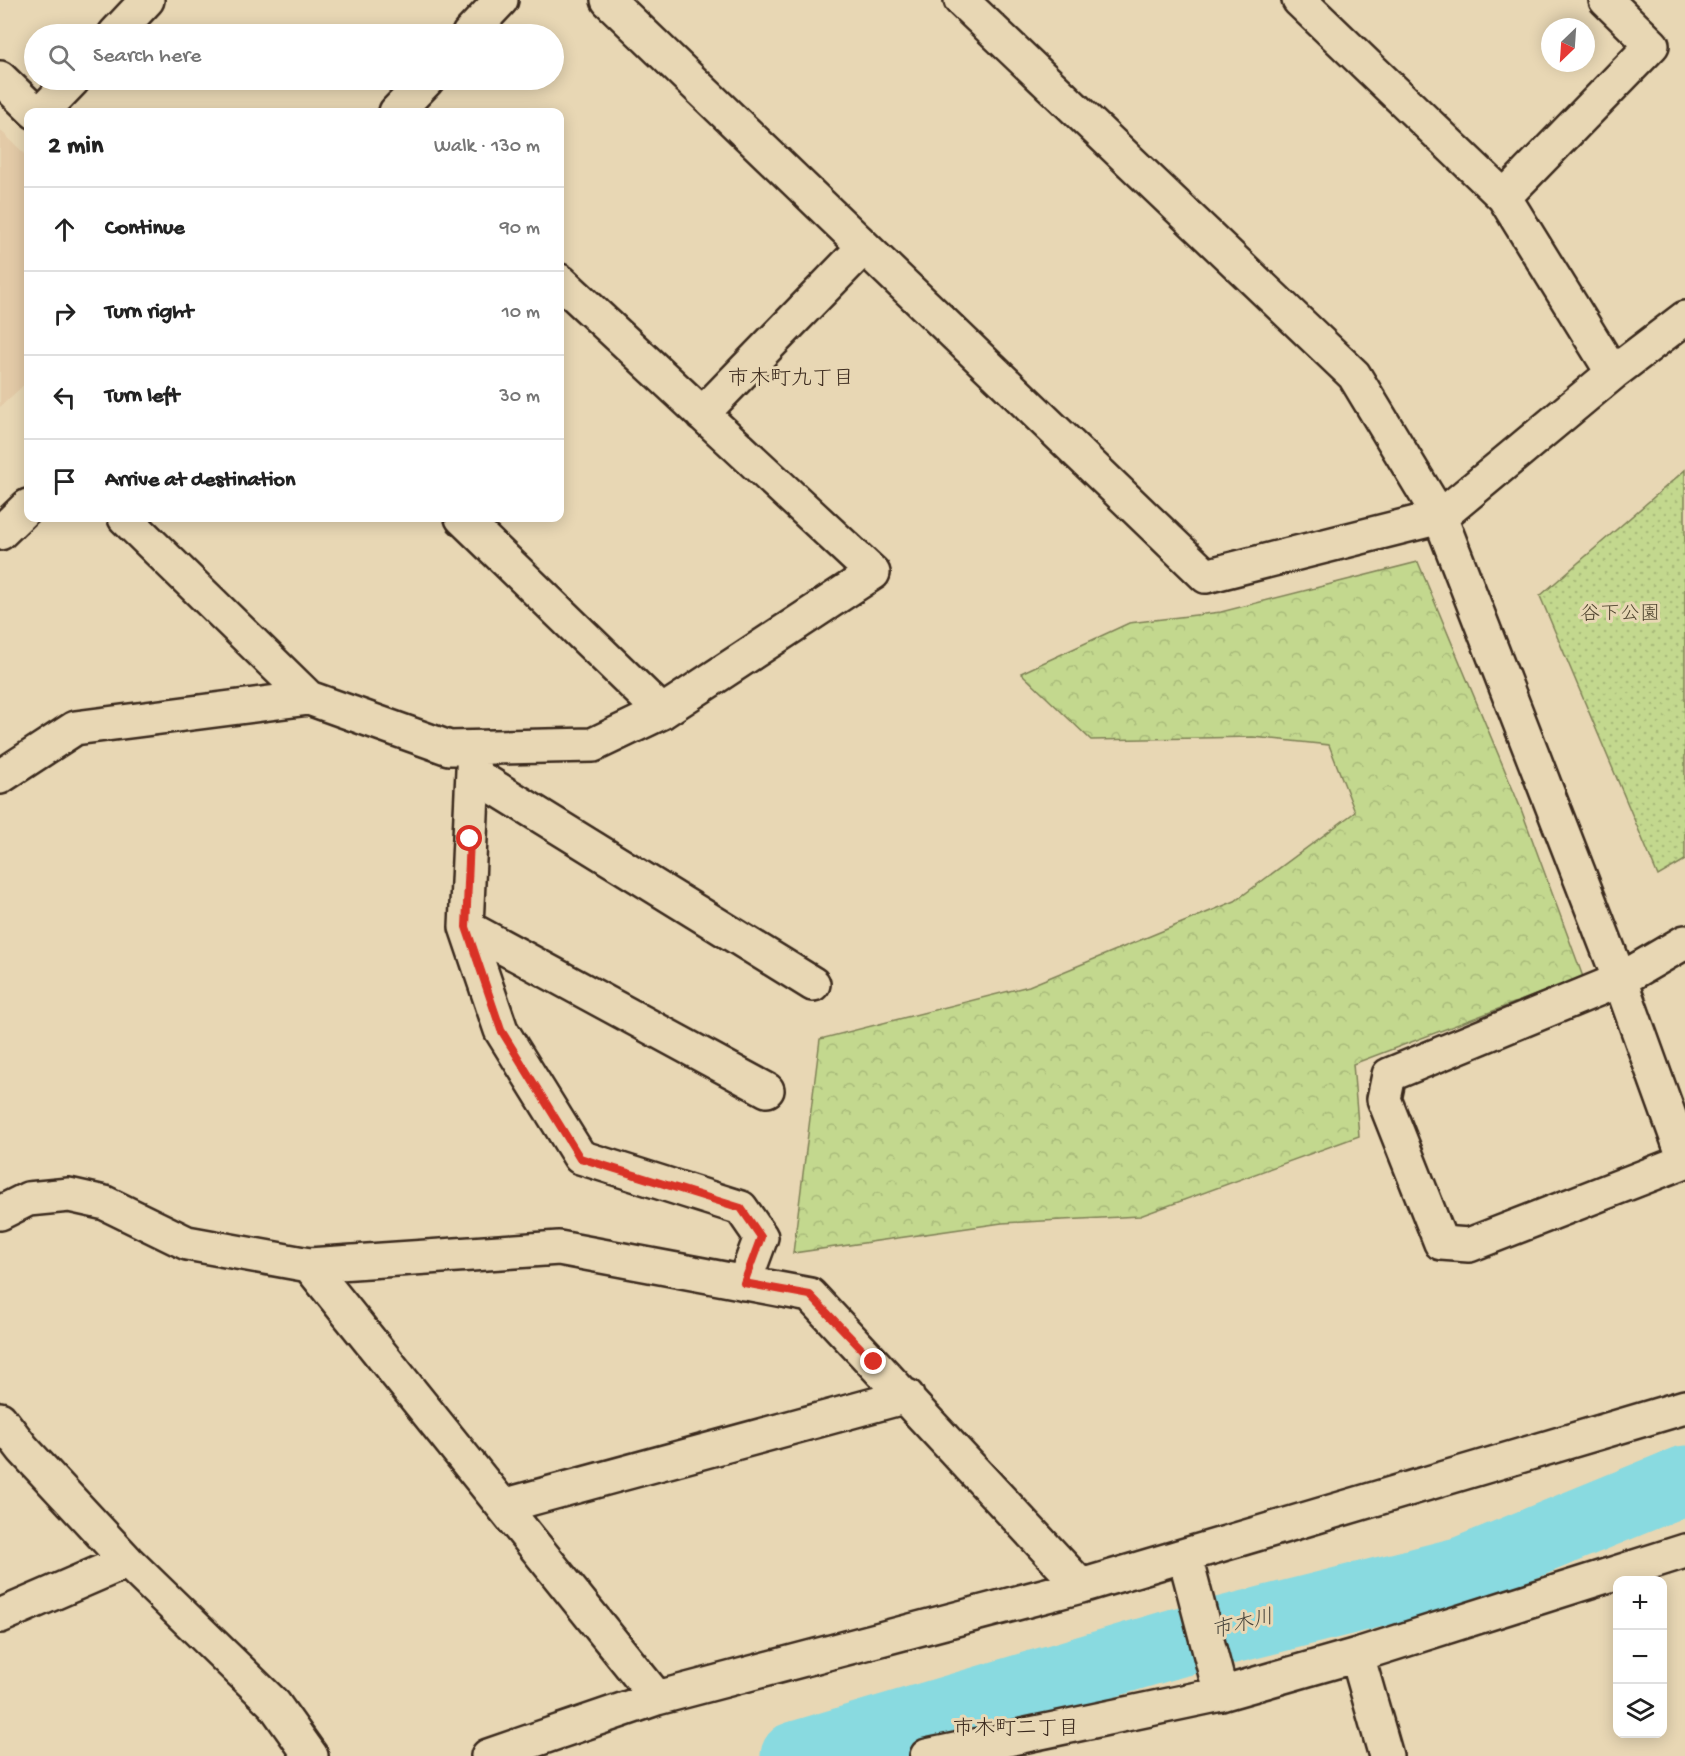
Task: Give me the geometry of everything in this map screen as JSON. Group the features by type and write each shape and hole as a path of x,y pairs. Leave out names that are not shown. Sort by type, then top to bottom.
{"street":[{"path":"124,24 147,0"},
{"path":"478,24 501,0"},
{"path":"608,0 1206,576 1440,517 1613,372 1685,318"},
{"path":"961,0 1354,375 1440,517 1620,980 1685,1161 1469,1245 1442,1243 1384,1099 1389,1076 1620,980 1685,942"},
{"path":"1299,0 1504,197 1613,372"},
{"path":"1504,197 1652,45 1606,0"},
{"path":"0,78 31,108"},
{"path":"46,108 63,90"},
{"path":"400,108 417,90"},
{"path":"702,414 864,247"},
{"path":"474,761 593,745 662,712 873,573 564,284"},
{"path":"0,533 24,510"},
{"path":"129,522 309,698 448,748 474,761 813,984"},
{"path":"466,522 662,712"},
{"path":"0,777 75,728 309,698"},
{"path":"474,761 466,927 501,1030 580,1158 741,1208 761,1237 744,1283"},
{"path":"466,927 767,1089"},
{"path":"0,1213 28,1199 69,1195 105,1203 187,1243 309,1265 559,1248 810,1295 907,1396 1081,1587"},
{"path":"309,1265 657,1698"},
{"path":"503,1506 907,1396"},
{"path":"488,1756 657,1698 1081,1587 1188,1570 1685,1407"},
{"path":"0,1419 23,1449 127,1561 274,1704 311,1756"},
{"path":"943,1754 1217,1681 1357,1654 1685,1551"},
{"path":"0,1616 127,1561"},
{"path":"1188,1570 1217,1681"},
{"path":"1357,1654 1386,1756"}],"shaded area":[{"path":"0,130 24,153 24,385 0,407"}],"green space":[{"name":"谷下公園","path":"1685,470 1685,860 1658,876 1540,596"},
{"path":"1418,562 1521,809 1583,977 1353,1064 1359,1136 1140,1216 1002,1223 793,1253 820,1039 1029,986 1235,901 1355,812 1329,745 1253,737 1091,740 1021,673 1129,623 1221,612"}],"waterway":[{"name":"市木川","path":"795,1756 1176,1643 1463,1571 1685,1480"}],"district":[{"name":"市木町九丁目","path":"791,380"},
{"name":"市木町二丁目","path":"1016,1730"}],"route":[{"path":"470,839 466,927 501,1030 580,1158 741,1208 761,1237 744,1283 810,1295 874,1362"}]}
